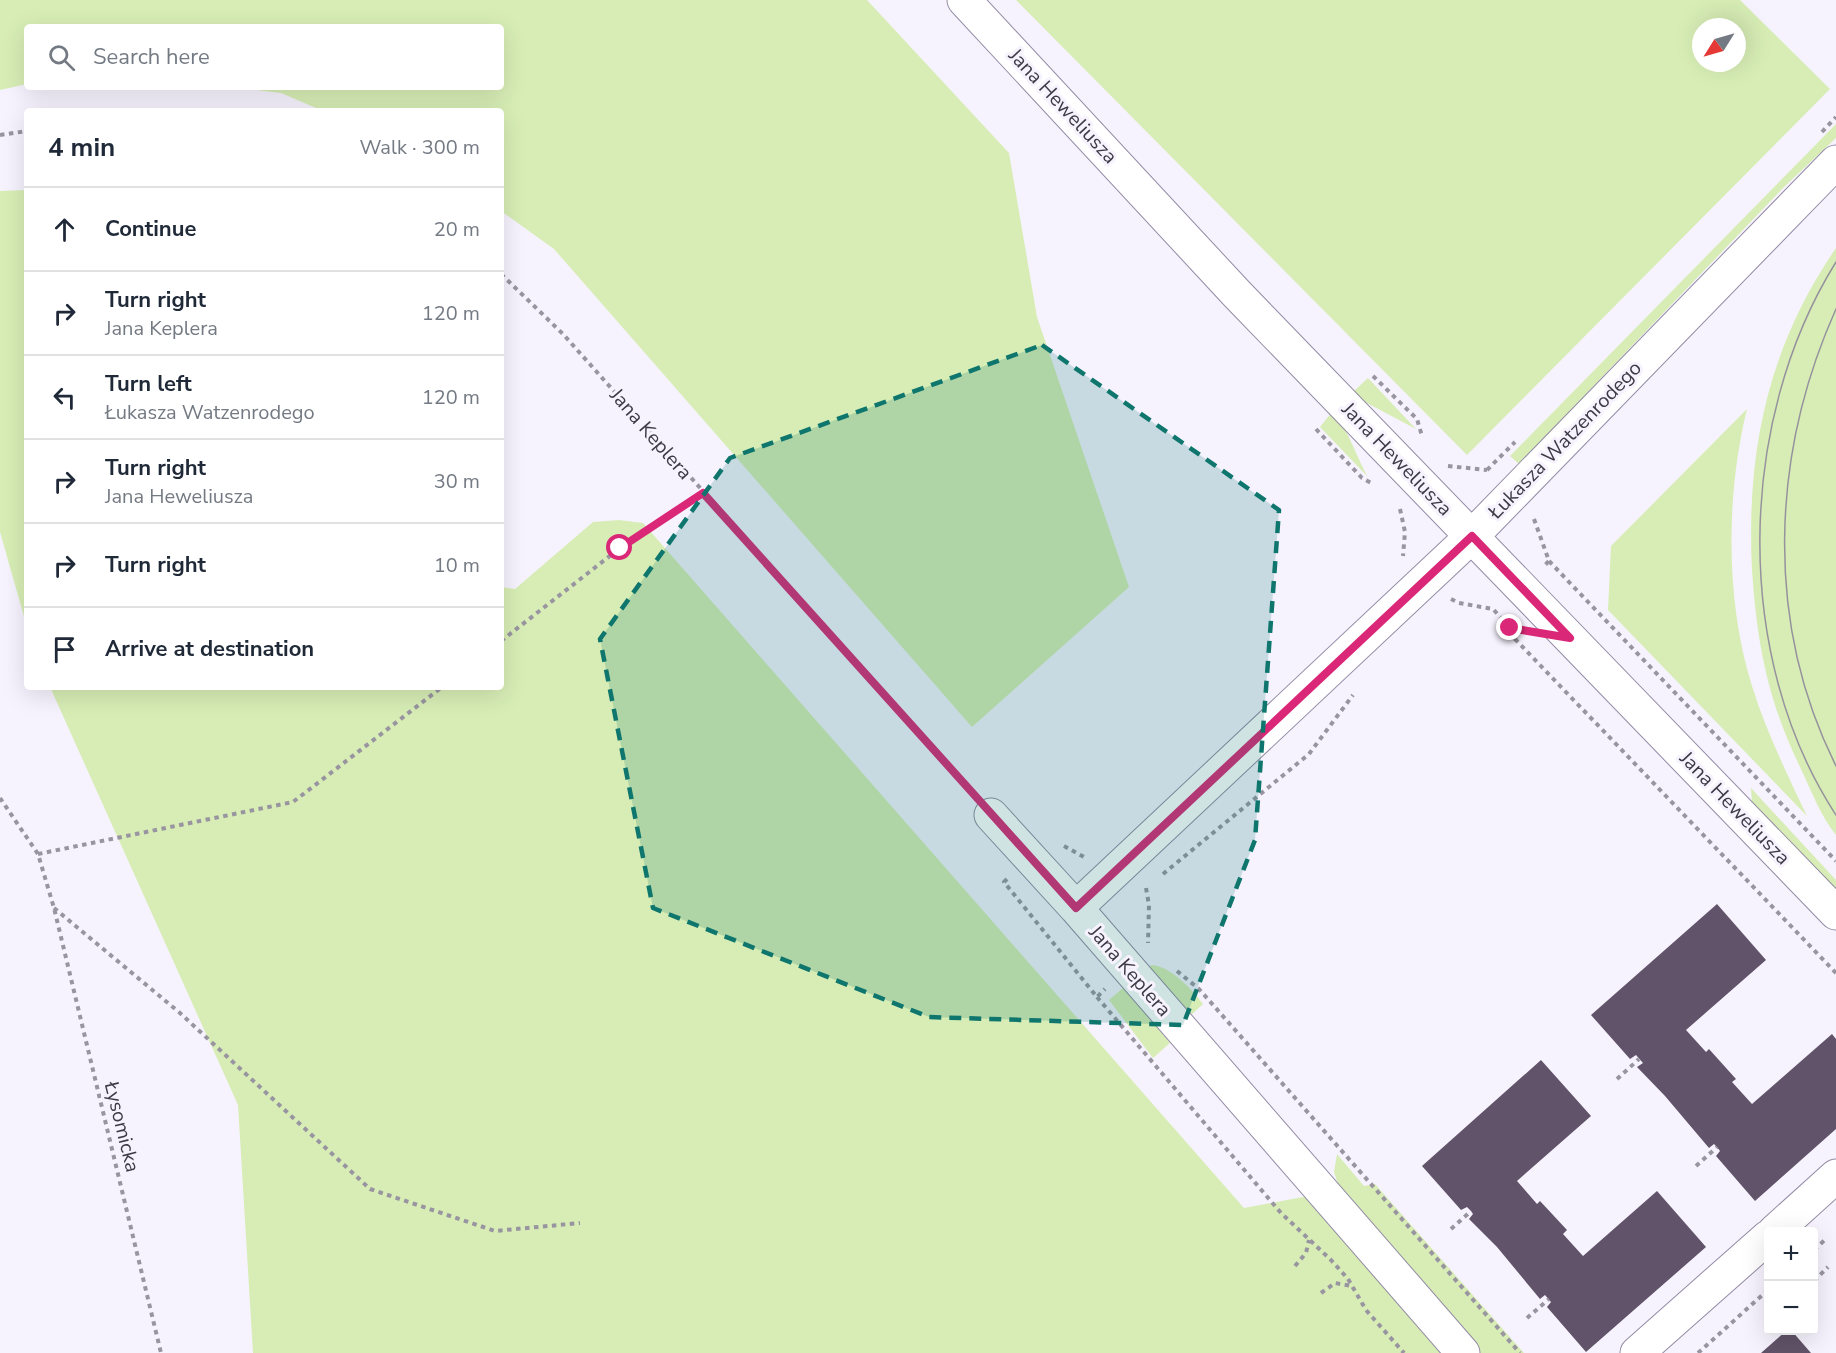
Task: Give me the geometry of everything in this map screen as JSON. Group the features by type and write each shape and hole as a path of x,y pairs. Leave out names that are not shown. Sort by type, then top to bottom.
{"street":[{"name":"Jana Heweliusza","path":"964,0 1237,294 1836,913"},
{"name":"Łukasza Watzenrodego","path":"1076,908 1472,536 1836,162"},
{"name":"Jana Keplera","path":"991,815 1076,908 1463,1353"},
{"path":"1780,1227 1836,1176"},
{"path":"1637,1353 1764,1241"}],"path":[{"path":"0,135 24,131"},
{"name":"Jana Keplera","path":"504,277 563,334 991,815"},
{"path":"1373,376 1417,419 1422,436"},
{"path":"1316,429 1362,478 1375,485"},
{"path":"504,639 620,548 703,493"},
{"path":"1549,561 1836,861"},
{"path":"1520,630 1510,628 1515,639 1836,973"},
{"path":"38,854 293,802 438,690"},
{"name":"Łysomicka","path":"0,798 38,854 54,908 161,1353"},
{"path":"54,908 180,1013 370,1189 495,1231 580,1223"},
{"path":"1174,969 1199,989 1520,1353"},
{"path":"1097,997 1281,1213 1331,1260 1352,1286 1366,1310 1404,1353"},
{"path":"1617,1079 1639,1059"},
{"path":"1696,1166 1717,1147"},
{"path":"1451,1229 1471,1211"},
{"path":"1818,1246 1827,1238"},
{"path":"1295,1266 1306,1253 1309,1239"},
{"path":"1818,1277 1828,1267"},
{"path":"1321,1293 1335,1283 1352,1286"},
{"path":"1698,1353 1764,1294"},
{"path":"1527,1318 1549,1299"}],"highlighted area":[{"path":"1042,345 1279,510 1255,840 1183,1025 929,1017 653,908 600,639 730,458"}],"green space":[{"path":"0,0 867,0 1009,153 1037,317 1129,587 972,727 554,249 504,213 504,108 316,108 281,93 257,90 504,90 504,24 24,24 24,85 0,90"},
{"path":"1016,0 1740,0 1830,89 1467,455"},
{"path":"1836,124 1836,138 1783,188 1519,464 1510,456"},
{"path":"24,190 24,616 0,532 0,191"},
{"path":"1836,248 1836,835 1825,819 1789,743 1772,695 1757,623 1751,526 1758,442 1766,402 1778,362 1793,323"},
{"path":"1368,378 1416,429 1365,402 1354,391"},
{"path":"1747,409 1735,476 1732,512 1733,583 1737,619 1743,653 1758,703 1777,752 1807,816 1608,610 1611,546"},
{"path":"1332,412 1348,435 1368,477 1320,427"},
{"path":"619,520 643,523 1244,1208 1340,1190 1334,1172 1337,1154 1364,1186 1375,1184 1524,1353 253,1353 238,1105 51,690 504,690 504,587 515,589 593,522"},
{"path":"1751,788 1836,880 1836,892 1752,804"},
{"path":"1152,965 1159,966 1173,974 1203,1004 1188,1018 1144,969"},
{"path":"1124,987 1170,1043 1153,1058 1109,1000"}],"building":[{"path":"1717,904 1766,960 1686,1030 1706,1052 1709,1049 1736,1079 1732,1082 1752,1104 1832,1034 1836,1039 1836,1129 1755,1201 1716,1156 1720,1151 1717,1147 1714,1144 1709,1148 1637,1067 1643,1063 1636,1055 1630,1059 1591,1015"},
{"path":"1541,1060 1591,1116 1517,1181 1537,1204 1540,1201 1567,1230 1563,1234 1583,1256 1657,1191 1706,1247 1586,1352 1547,1307 1551,1302 1545,1295 1540,1299 1497,1247 1469,1219 1473,1214 1471,1211 1467,1207 1461,1210 1422,1166"},
{"path":"1781,1335 1795,1335 1811,1353 1761,1353"}],"tram line":[{"path":"1836,262 1803,325 1780,393 1765,465 1760,538 1764,612 1778,684 1802,752 1836,815"},
{"path":"1836,309 1814,364 1798,421 1788,479 1785,538 1787,596 1796,654 1813,711 1836,766"}],"route":[{"path":"620,548 703,493 1076,908 1472,536 1570,638 1510,628"}]}
